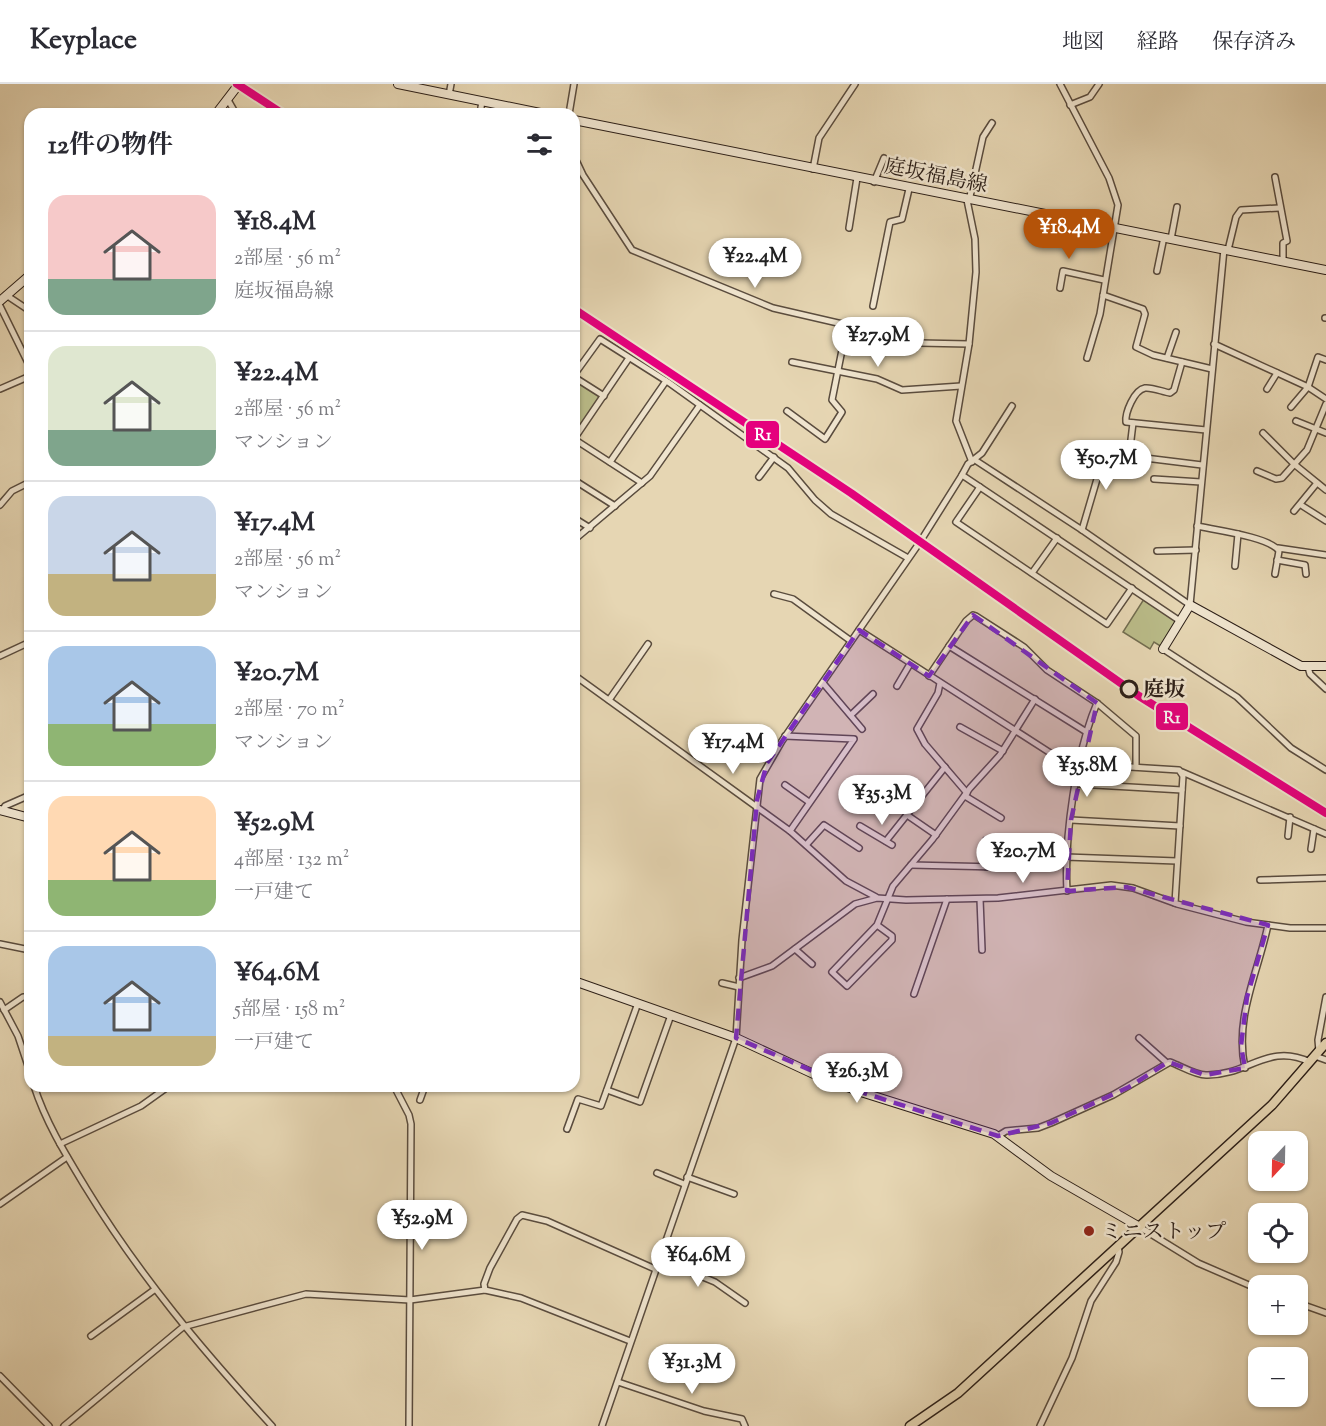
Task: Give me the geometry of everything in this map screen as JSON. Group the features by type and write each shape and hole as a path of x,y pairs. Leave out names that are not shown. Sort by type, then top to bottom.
{"main road":[{"path":"221,108 239,84"},
{"path":"398,84 509,108"},
{"name":"庭坂福島線","path":"580,121 813,170 1326,270"},
{"path":"3,298 24,281"},
{"path":"1163,650 1190,605 1301,666 1326,666"},
{"path":"1,811 24,817"},
{"path":"580,983 736,1038 820,1077 864,1094 998,1136 1051,1176 1138,1226"},
{"path":"910,1426 958,1393 1272,1105 1326,1043"}],"street":[{"path":"449,95 451,84"},
{"path":"570,108 574,84"},
{"path":"813,170 819,138 855,84"},
{"path":"1060,84 1114,189 1118,209 1104,280 1100,314 1087,358"},
{"path":"1070,105 1090,97 1099,84"},
{"path":"228,100 233,108"},
{"path":"481,108 482,101"},
{"path":"992,123 983,137 968,200 976,256 969,344 956,421 973,461 1082,530 1190,605 1214,344 1226,250 1234,223 1241,210 1279,208"},
{"path":"874,182 884,159"},
{"path":"580,169 632,250 773,308 864,329"},
{"path":"1275,177 1287,241 1283,243 1283,261"},
{"path":"849,228 857,178"},
{"path":"873,306 890,222 902,219 909,189"},
{"path":"1157,271 1177,207"},
{"path":"1060,288 1063,271 1104,280"},
{"path":"1103,295 1143,309 1146,314 1136,347 1167,358 1212,369"},
{"path":"3,298 24,308"},
{"path":"0,306 24,356"},
{"path":"787,411 825,438 842,412 832,400 847,325"},
{"path":"1167,358 1176,332"},
{"path":"580,367 600,339 666,381 774,457 788,468 814,500 831,514 908,558"},
{"path":"918,344 969,344"},
{"path":"1214,344 1308,387 1326,399"},
{"path":"1291,407 1308,387 1318,357 1326,360"},
{"path":"580,430 629,358"},
{"path":"792,362 877,379 902,390 961,386"},
{"path":"1182,362 1172,393 1141,389 1129,406 1126,422 1206,429"},
{"path":"1267,389 1277,373"},
{"path":"0,389 24,379"},
{"path":"580,380 604,396"},
{"path":"610,462 666,381"},
{"path":"1257,471 1280,480 1307,450 1326,404"},
{"path":"580,536 642,483 663,460 700,405"},
{"path":"602,1426 736,1038 739,978 760,779 785,736 908,558 962,475 1012,406"},
{"path":"1296,421 1326,434"},
{"path":"1133,423 1130,456 1202,465"},
{"path":"1263,433 1294,464 1326,490"},
{"path":"580,443 642,483"},
{"path":"1082,530 1107,445"},
{"path":"759,477 774,457"},
{"path":"962,475 1180,621"},
{"path":"1154,479 1201,482"},
{"path":"1294,511 1317,483"},
{"path":"580,484 615,506"},
{"path":"0,505 12,491 24,485"},
{"path":"980,487 956,522 1107,624 1132,588"},
{"path":"1300,505 1326,521"},
{"path":"580,522 590,528"},
{"path":"1197,526 1238,534 1278,548 1326,555"},
{"path":"1235,566 1238,534"},
{"path":"1032,573 1057,538"},
{"path":"1275,574 1278,548"},
{"path":"1157,550 1196,550"},
{"path":"1277,560 1305,565 1306,574"},
{"path":"774,594 793,600 851,641"},
{"path":"929,676 968,619 976,616 1024,647 1047,670 1097,703 1136,736 1136,767"},
{"path":"859,630 1066,763 1179,771 1326,834"},
{"path":"609,700 648,644"},
{"path":"0,656 24,645"},
{"path":"949,646 1088,733"},
{"path":"1163,650 1237,697 1291,748 1326,770"},
{"path":"897,686 910,664"},
{"path":"1308,667 1310,674 1326,689"},
{"path":"580,679 790,831 846,881 877,898"},
{"path":"823,683 862,729"},
{"path":"940,683 938,693 917,729 925,744 966,794 1001,818"},
{"path":"851,715 873,694"},
{"path":"877,925 892,936 892,940 847,986 832,972 877,925 887,897 1017,732 1035,699"},
{"path":"1067,891 1065,857 1080,764 1097,703"},
{"path":"960,727 1003,750"},
{"path":"785,736 854,739 790,831"},
{"path":"886,841 945,767"},
{"path":"1174,903 1183,776 1179,771"},
{"path":"1077,784 1182,790"},
{"path":"785,785 809,802"},
{"path":"1,811 5,806 24,798"},
{"path":"907,814 936,836"},
{"path":"1288,836 1290,817"},
{"path":"1071,820 1180,826"},
{"path":"806,846 824,825 859,848"},
{"path":"860,826 892,845"},
{"path":"1311,849 1314,829"},
{"path":"987,867 986,840 1001,839"},
{"path":"911,864 987,867 1065,857 1177,861"},
{"path":"1260,880 1326,878"},
{"path":"739,978 765,970 855,904 887,897 906,900 980,899 1111,885 1133,888 1174,903 1268,925 1290,928 1326,927"},
{"path":"914,994 947,899"},
{"path":"980,899 982,950"},
{"path":"1245,1068 1241,1046 1247,997 1268,925"},
{"path":"0,944 24,949"},
{"path":"795,949 812,964"},
{"path":"722,983 739,987"},
{"path":"4,1010 24,997"},
{"path":"1315,1056 1326,997"},
{"path":"0,1002 18,1036 24,1054"},
{"path":"567,1129 578,1099 601,1106 638,1003"},
{"path":"607,1090 640,1102 671,1015"},
{"path":"1140,1038 1167,1063 1205,1075 1245,1068 1270,1056 1286,1053 1315,1056 1326,1060"},
{"path":"998,1136 1006,1131 1038,1128 1051,1123 1113,1095 1167,1063"},
{"path":"36,1092 46,1120 110,1228 183,1327 272,1426"},
{"path":"60,1144 141,1106 160,1092"},
{"path":"397,1092 410,1115 411,1124 409,1426"},
{"path":"420,1100 423,1092"},
{"path":"0,1204 67,1157"},
{"path":"657,1173 684,1184"},
{"path":"687,1177 734,1194"},
{"path":"485,1290 484,1284 490,1268 522,1215 547,1221 656,1269"},
{"path":"1138,1226 1182,1254 1248,1284"},
{"path":"1040,1426 1072,1358 1091,1301 1116,1262 1119,1252 1118,1245"},
{"path":"658,1259 715,1282 745,1303"},
{"path":"91,1336 154,1290"},
{"path":"64,1426 183,1327 306,1294 410,1300 485,1290 520,1298 630,1341"},
{"path":"1308,1307 1326,1313"},
{"path":"0,1376 49,1426"},
{"path":"618,1382 704,1411 742,1419 745,1426"}],"highlighted area":[{"path":"973,615 1097,703 1071,820 1067,891 1126,887 1268,925 1247,997 1241,1046 1245,1068 1205,1075 1168,1062 1129,1087 1051,1123 998,1136 864,1093 736,1038 757,800 767,763 859,630 929,676"}],"green space":[{"path":"580,382 601,396 580,428"},
{"path":"1144,599 1177,622 1162,647 1154,642 1150,649 1123,632"}],"transit line":[{"name":"R1","path":"237,84 274,108"},
{"name":"R1","path":"580,313 851,493 1139,696 1326,813"}],"place":[{"name":"庭坂","path":"1129,689"},
{"name":"ミニストップ","path":"1089,1231"}]}
